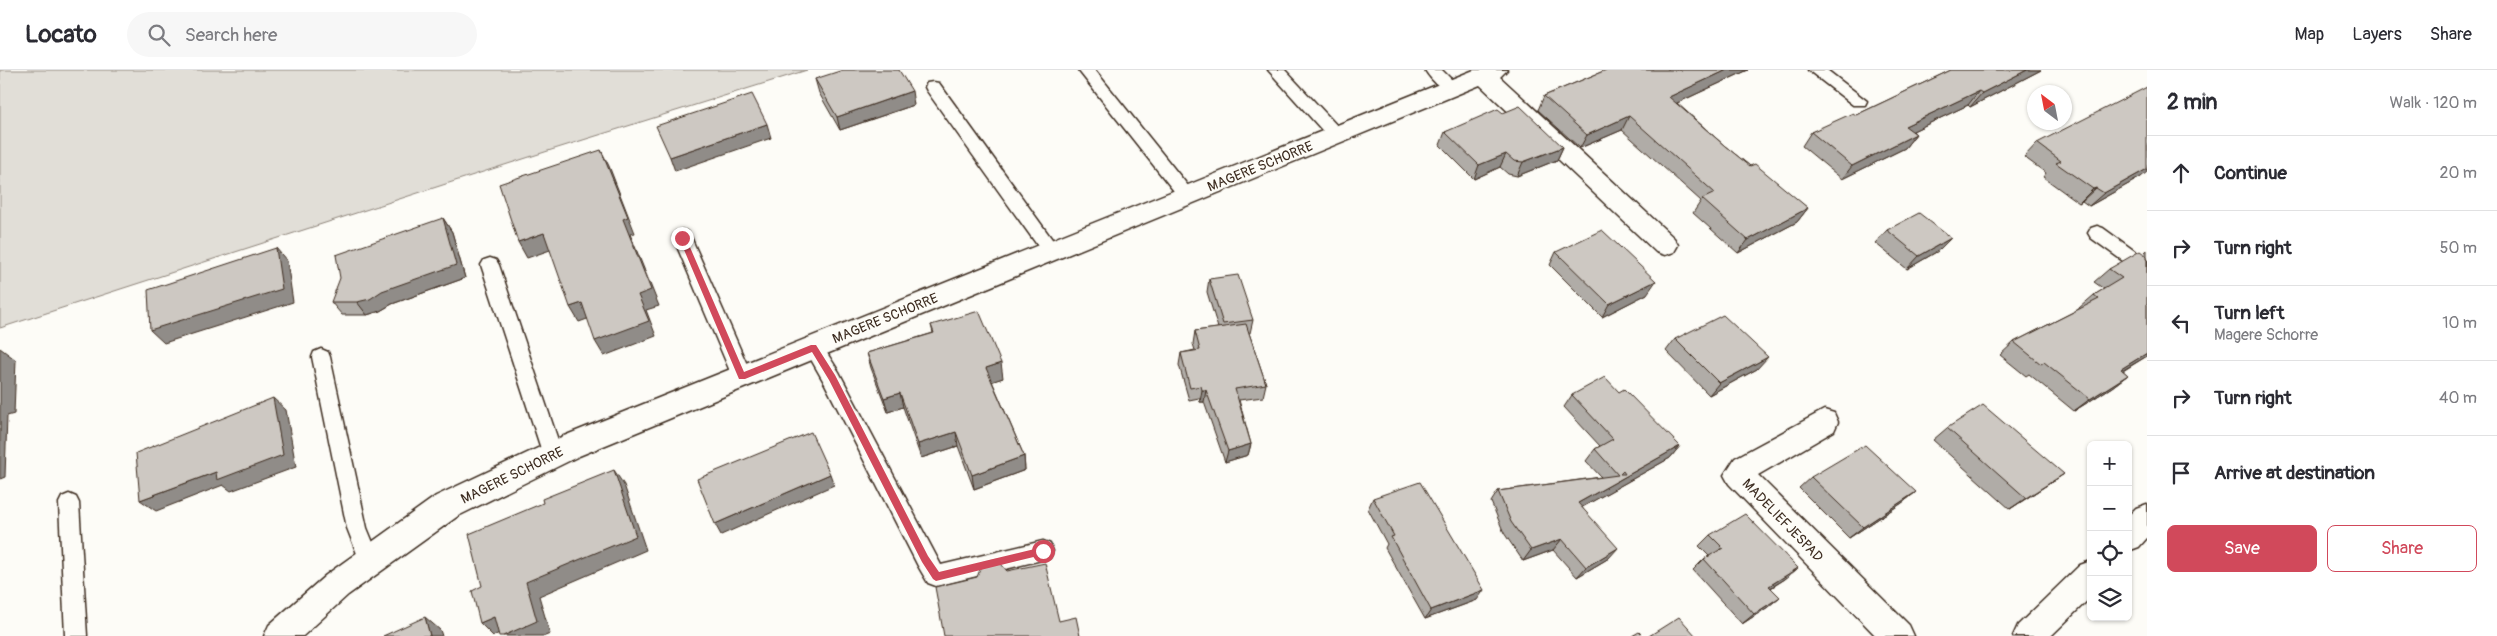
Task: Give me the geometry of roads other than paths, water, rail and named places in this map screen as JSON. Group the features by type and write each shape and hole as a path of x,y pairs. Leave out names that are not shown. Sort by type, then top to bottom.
{"street":[{"name":"MAGERE SCHORRE","path":"280,636 337,586 447,506 553,455 742,376 1336,135 1443,79 1489,73"},
{"path":"1489,73 1665,245"},
{"name":"MADELIEFJESPAD","path":"1824,422 1745,467 1739,475 1898,636"},
{"path":"2132,533 2147,518"},
{"path":"2029,636 2089,576"}],"lane":[{"path":"1086,70 1187,196"},
{"path":"1276,70 1336,135"},
{"path":"1816,70 1859,101"},
{"path":"933,88 1051,250"},
{"path":"2098,233 2147,269"},
{"path":"682,238 742,376"},
{"path":"490,265 553,455"},
{"path":"813,347 832,378 925,559 936,576 1043,551"},
{"path":"321,357 357,528 370,562"},
{"path":"69,503 76,636"}]}
